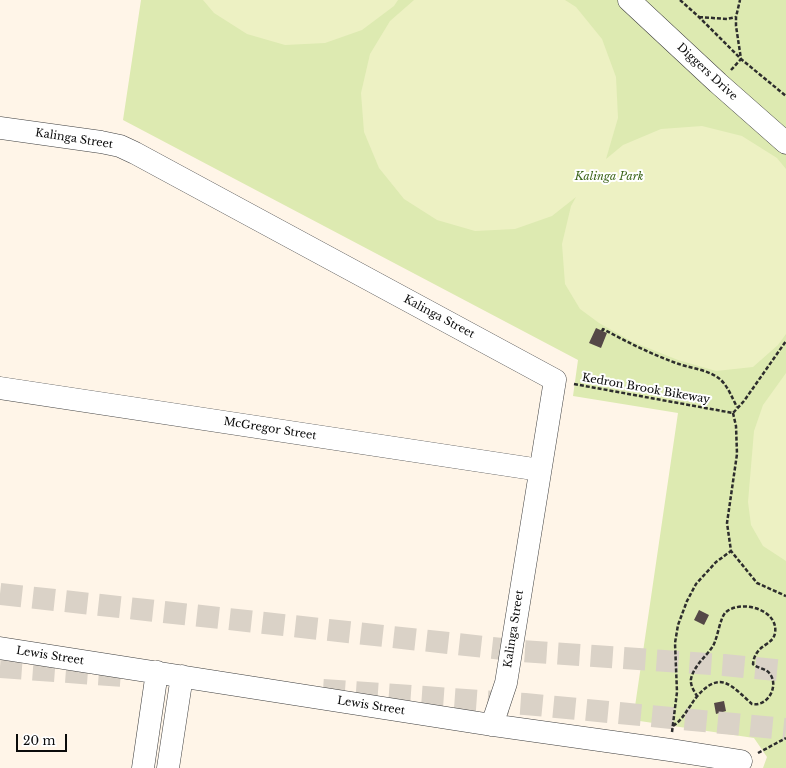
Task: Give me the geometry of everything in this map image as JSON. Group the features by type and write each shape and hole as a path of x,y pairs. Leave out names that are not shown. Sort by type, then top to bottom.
{"street":[{"name":"Diggers Drive","path":"629,0 718,83 786,143"},
{"name":"Kalinga Street","path":"0,128 120,146 555,380 506,683 492,725"},
{"name":"McGregor Street","path":"0,388 540,470"},
{"name":"Lewis Street","path":"0,648 492,725 670,750 741,762"},
{"path":"143,768 156,672"},
{"path":"168,768 182,676"}],"path":[{"path":"680,0 741,59 786,96"},
{"path":"740,0 736,17 736,26 741,59"},
{"path":"699,17 727,19 736,17"},
{"path":"718,83 741,59"},
{"path":"602,331 603,329 627,342 677,364 704,371 718,377 726,387 737,408"},
{"path":"786,341 744,401 733,413 736,426 737,454 727,524 731,551 757,583 786,596"},
{"name":"Kedron Brook Bikeway","path":"555,380 733,413"},
{"path":"670,750 678,692 675,644 678,625 687,601 696,584 706,572 731,551"},
{"path":"673,726 680,722 697,696 705,688 720,682 726,683 752,704 757,705 764,703 770,697 772,690 771,676 768,671 753,664 754,659 762,646 772,640 775,634 773,622 767,614 759,609 749,606 734,608 726,612 723,616 713,646 700,660 693,672 691,680 697,696"},
{"path":"741,762 786,738"}],"green space":[{"name":"Kalinga Park","path":"141,0 786,0 786,768 763,768 767,757 754,738 633,720 678,413 573,396 578,360 123,120"},
{"path":"203,0 398,0 394,6 362,30 325,43 285,45 247,34 214,13"},
{"path":"414,0 565,0 576,7 602,39 616,77 618,118 606,159 623,145 661,129 702,126 742,136 777,158 786,169 786,334 778,345 753,367 716,371 678,360 633,342 599,323 580,309 565,284 562,244 571,206 576,197 552,216 515,229 475,231 437,220 404,199 379,168 364,132 361,93 370,54 390,21"},
{"path":"786,373 786,561 763,546 751,525 748,502 754,431 763,405"}],"building":[{"path":"596,328 607,333 601,348 589,343"},
{"path":"699,610 709,615 704,625 694,620"},
{"path":"724,701 726,711 716,714 714,703"}],"tunnel":[{"path":"0,594 521,651 724,665 786,671"},
{"path":"0,667 123,676"},
{"path":"323,690 525,704 786,729"}]}
